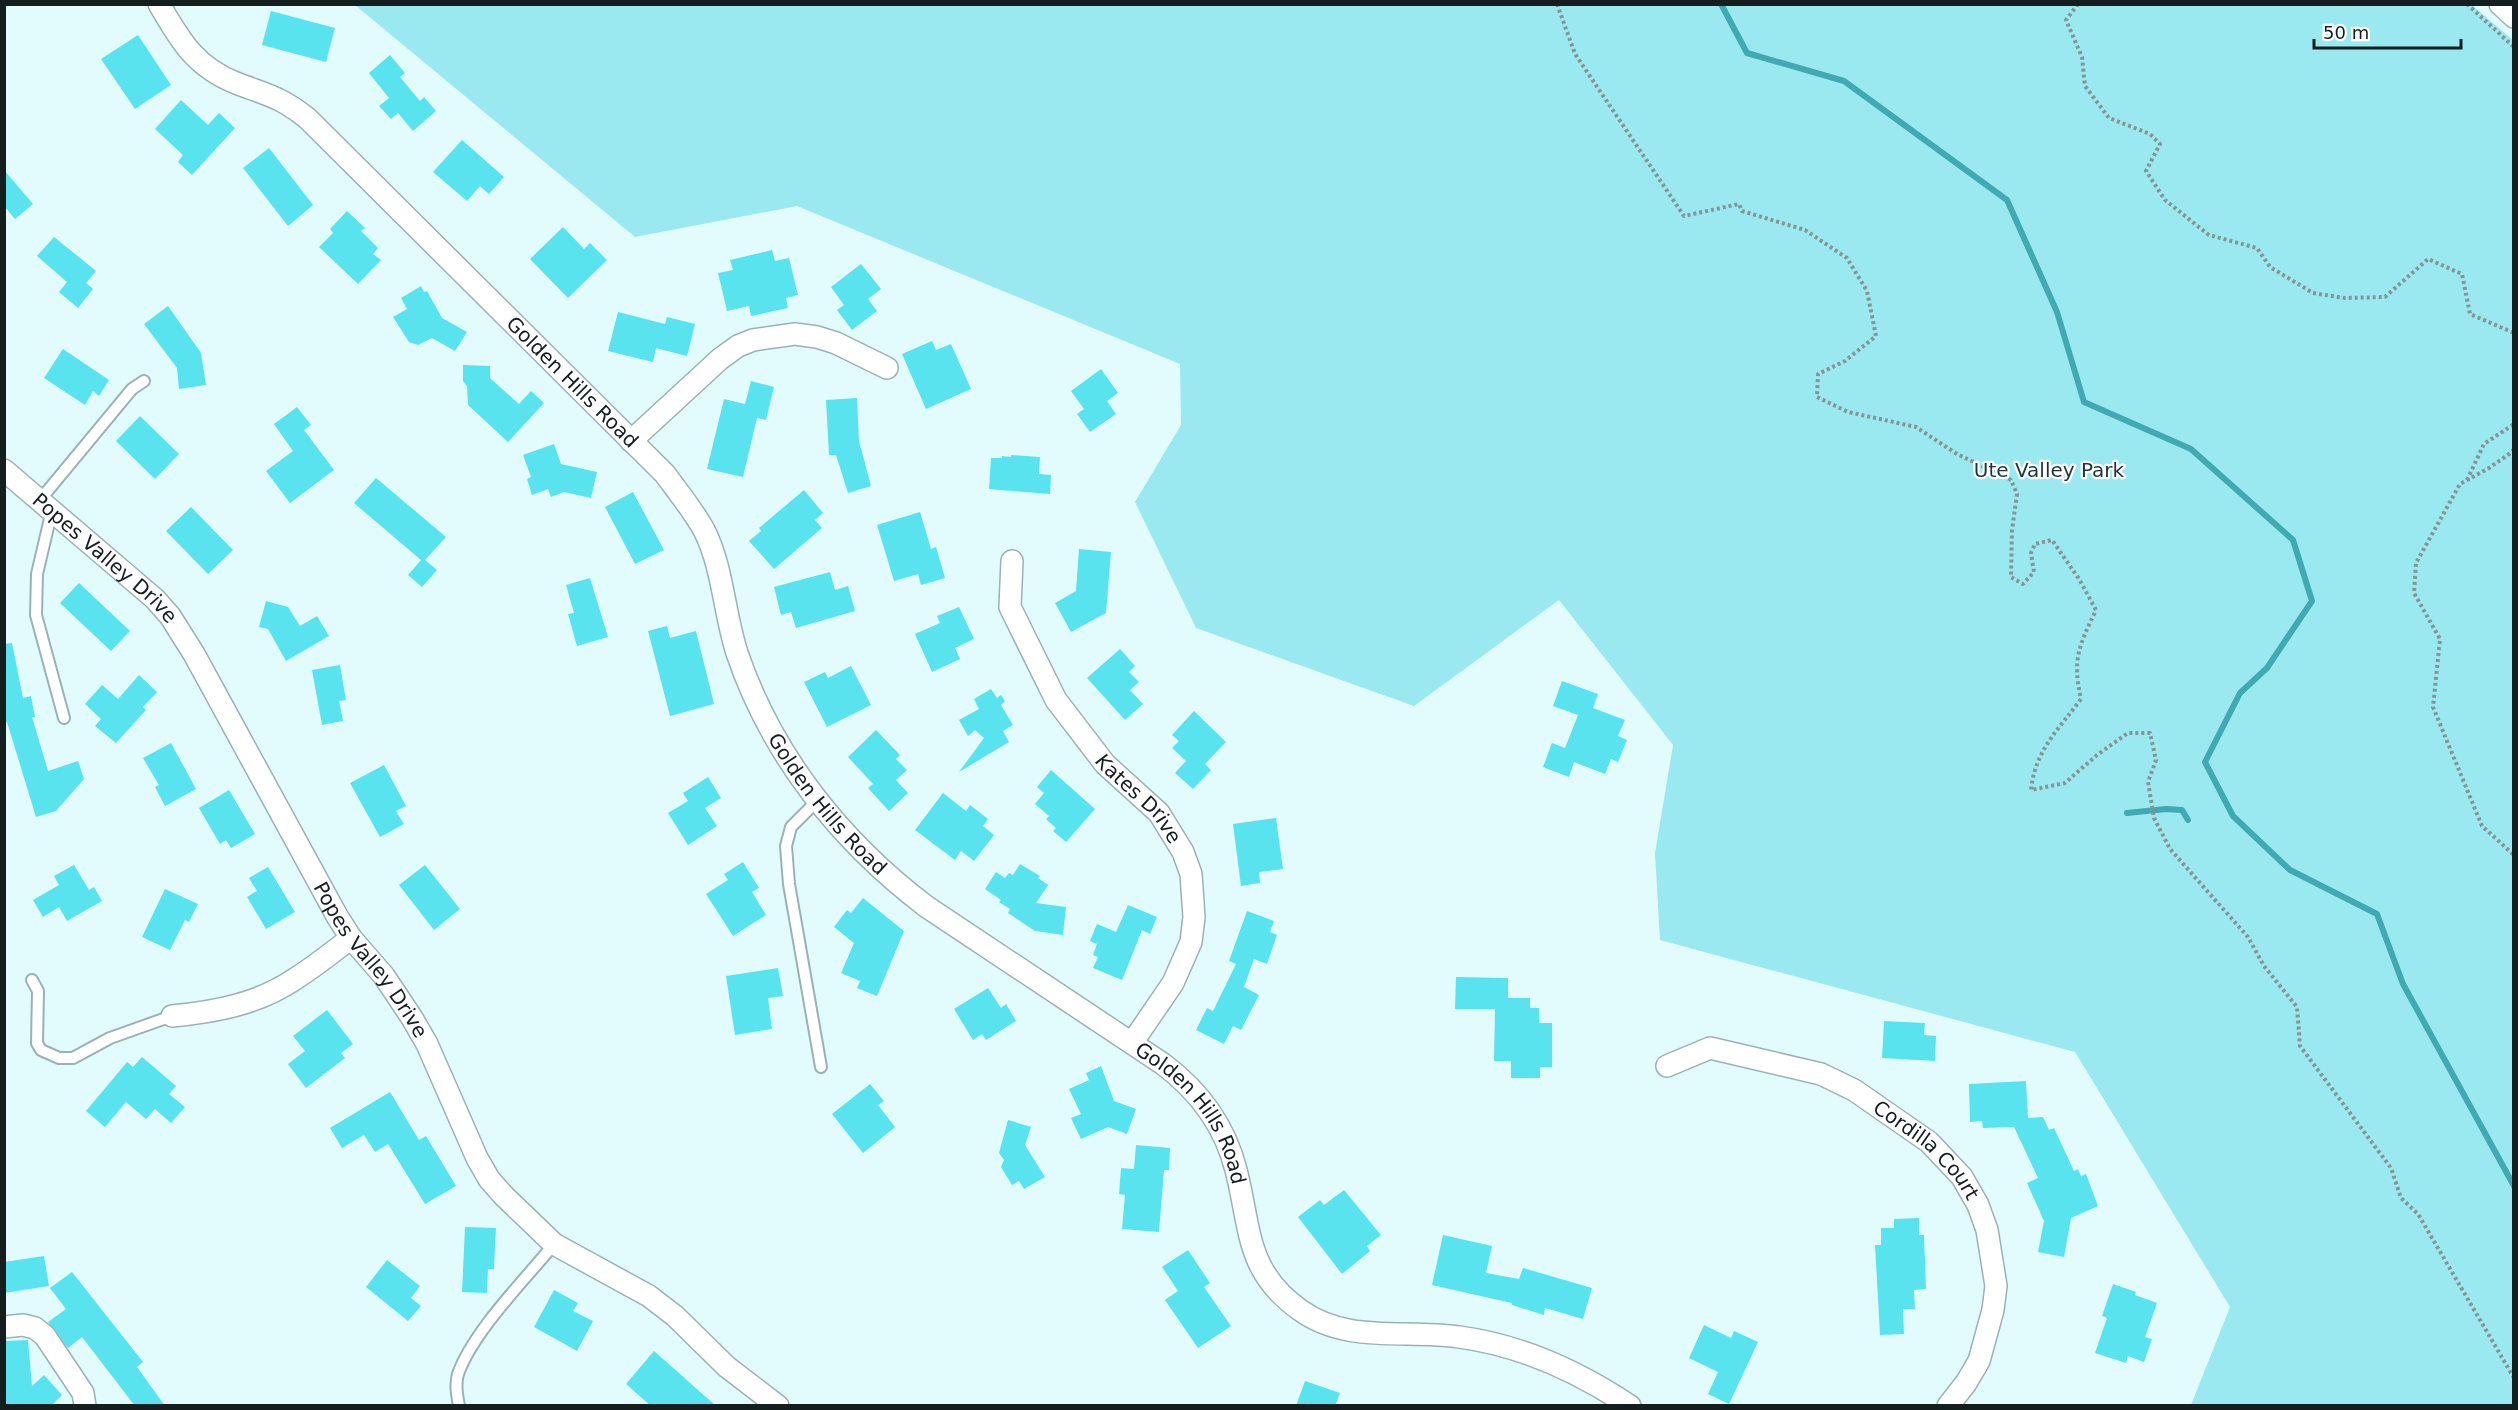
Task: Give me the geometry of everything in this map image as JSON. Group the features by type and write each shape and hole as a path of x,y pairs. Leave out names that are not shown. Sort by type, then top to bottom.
{"street":[{"name":"Golden Hills Road","path":"159,4 184,47 216,74 235,83 271,94 307,118 665,474 705,531 713,554 736,650 747,682 797,773 817,801 846,836 899,886 1132,1043 1180,1077 1197,1093 1220,1128 1236,1170 1252,1250 1271,1283 1301,1311 1318,1321 1356,1333 1460,1337 1512,1349 1577,1374 1630,1406"},
{"path":"2500,4 2514,17"},
{"path":"631,441 720,359 738,346 753,340 795,334 817,337 836,343 887,368"},
{"name":"Popes Valley Drive","path":"4,470 147,592 170,616 194,654 337,916 351,938 384,976 427,1044 489,1179 521,1214 554,1244 649,1296 675,1316 727,1367 778,1406"},
{"name":"Kates Drive","path":"1012,561 1010,607 1056,700 1105,764 1160,813 1183,852 1191,874 1194,917 1191,942 1173,983 1132,1043"},
{"path":"172,1016 211,1012 270,993 294,980 351,938"},
{"name":"Cordilla Court","path":"1667,1066 1710,1048 1821,1074 1854,1090 1929,1142 1962,1177 1978,1205 1987,1230 1996,1286 1990,1324 1979,1361 1948,1406"},
{"path":"4,1327 23,1325 35,1328 45,1336 83,1392 85,1406"}],"lane":[{"path":"64,718 36,615 37,574 46,505 132,389 144,381"},
{"path":"817,801 791,827 786,846 789,884 821,1067"},
{"path":"32,980 38,992 37,1042 41,1050 59,1058 73,1058 110,1038 172,1016"},
{"path":"459,1406 457,1376 466,1358 484,1330 554,1244"}],"path":[{"path":"1557,4 1575,54 1684,216 1739,204 1742,211 1805,230 1847,258 1867,291 1876,336 1845,361 1818,374 1817,397 1848,412 1916,427 1957,454 2011,480 2017,494 2012,530 2011,577 2023,584 2034,572 2031,553 2035,544 2052,540 2079,579 2096,610 2081,643 2079,653 2076,674 2081,699 2051,735 2032,774 2031,790 2065,783 2097,755 2128,733 2150,733 2156,760 2148,782 2154,818 2170,849 2248,937 2264,966 2297,1007 2300,1046 2391,1168 2401,1198 2418,1214 2514,1378"},
{"path":"2078,4 2066,20 2082,57 2085,86 2109,118 2150,134 2160,144 2146,171 2165,200 2209,235 2257,248 2270,267 2313,293 2345,298 2385,297 2428,259 2462,274 2470,314 2514,333"},
{"path":"2467,4 2514,47"},
{"path":"2466,481 2484,444 2514,424"},
{"path":"2514,449 2503,459 2460,484 2416,562 2414,593 2440,639 2433,707 2482,826 2514,855"}],"green space":[{"name":"Ute Valley Park","path":"355,5 2472,5 2514,41 2513,1405 2191,1405 2230,1307 2075,1052 1660,940 1655,853 1673,745 1559,600 1414,706 1196,628 1135,502 1181,425 1180,364 797,206 635,237"}],"building":[{"path":"271,11 335,28 326,62 262,45"},
{"path":"138,35 171,85 135,109 101,59"},
{"path":"390,55 405,73 400,77 420,101 424,97 436,111 413,131 398,113 391,119 379,106 389,98 369,73"},
{"path":"181,100 208,125 219,113 235,128 192,175 178,162 183,155 155,129"},
{"path":"462,140 504,177 489,194 480,186 467,201 433,172"},
{"path":"269,148 313,205 288,226 243,168"},
{"path":"4,170 33,204 15,219 4,206"},
{"path":"347,211 365,228 361,231 378,248 373,254 381,260 358,284 319,247 333,233 330,229"},
{"path":"563,227 584,249 590,243 607,260 568,298 530,259"},
{"path":"54,237 96,271 86,283 93,289 78,308 59,292 67,282 37,256"},
{"path":"772,250 775,261 789,258 798,295 786,298 788,308 751,316 749,306 727,311 718,273 733,270 730,260"},
{"path":"861,264 881,289 868,299 877,311 852,330 837,310 844,305 831,287"},
{"path":"421,286 424,292 427,291 442,318 467,332 455,351 432,338 418,345 409,342 393,317 407,309 401,298"},
{"path":"168,306 201,353 206,385 179,389 177,368 144,324"},
{"path":"618,312 665,324 667,317 695,324 687,356 656,348 653,362 608,351"},
{"path":"932,341 936,350 951,344 971,389 926,409 902,354"},
{"path":"63,349 109,380 99,396 93,391 85,405 44,378"},
{"path":"463,365 490,366 490,378 519,404 531,391 544,403 508,442 468,405 467,386 463,381"},
{"path":"1101,369 1118,393 1107,401 1116,414 1090,432 1077,414 1084,409 1071,391"},
{"path":"751,381 774,387 766,420 757,418 743,477 707,469 724,399 745,404"},
{"path":"857,398 859,441 871,486 848,493 836,455 829,455 826,400"},
{"path":"297,407 311,425 304,430 334,470 290,503 266,471 293,451 274,424"},
{"path":"140,416 179,454 155,479 116,441"},
{"path":"554,444 561,464 597,472 591,498 564,492 551,497 548,489 532,495 527,479 531,477 523,455"},
{"path":"1011,455 1040,457 1039,474 1051,475 1050,494 989,489 991,458 1011,457"},
{"path":"376,478 446,537 425,560 437,570 422,587 408,575 421,560 354,503"},
{"path":"804,490 823,513 815,520 822,528 774,569 749,541 761,531 759,528"},
{"path":"633,492 664,550 635,564 605,507"},
{"path":"191,507 233,550 208,574 166,531"},
{"path":"920,512 931,549 936,547 945,578 921,585 918,574 894,581 877,525"},
{"path":"1079,549 1111,552 1106,613 1071,632 1055,603 1076,591"},
{"path":"830,572 835,590 848,586 855,611 796,628 791,612 781,615 774,587"},
{"path":"590,578 608,637 577,646 568,614 574,613 566,585"},
{"path":"79,583 130,631 111,651 60,603"},
{"path":"266,601 288,607 300,626 317,616 329,636 286,661 268,629 259,627"},
{"path":"959,607 974,639 955,648 960,659 932,672 915,634 940,623 937,616"},
{"path":"667,626 670,638 696,631 714,704 670,716 648,631"},
{"path":"12,643 23,698 31,696 35,717 32,717 48,771 78,761 84,779 56,811 36,817 7,722 4,723 4,644"},
{"path":"1120,649 1135,666 1129,672 1139,682 1130,690 1143,704 1125,720 1087,678"},
{"path":"340,665 346,700 339,701 343,721 322,725 312,670"},
{"path":"851,666 871,705 827,727 804,682 825,672 828,678"},
{"path":"139,675 157,692 143,707 146,710 116,743 95,726 101,719 85,704 102,685 118,699"},
{"path":"1562,681 1598,694 1593,708 1625,720 1618,736 1627,740 1618,762 1611,759 1605,774 1574,762 1569,777 1543,767 1552,743 1565,748 1578,715 1553,706"},
{"path":"991,689 997,698 1001,695 1005,701 1001,705 1013,725 1003,731 1009,742 959,772 984,738 975,730 968,736 959,720 979,709 974,699"},
{"path":"1194,711 1226,742 1205,764 1211,770 1193,789 1175,773 1186,761 1172,748 1179,741 1172,735"},
{"path":"876,730 900,755 896,759 907,770 896,780 908,793 889,811 868,788 873,784 848,757"},
{"path":"171,743 196,789 165,806 155,787 159,785 143,758"},
{"path":"384,765 406,806 396,811 404,824 380,837 350,783"},
{"path":"1051,770 1095,809 1066,842 1053,831 1056,828 1046,819 1049,816 1035,804 1044,793 1037,787"},
{"path":"708,777 721,798 705,808 717,826 688,845 668,813 688,801 683,793"},
{"path":"229,790 255,834 231,848 226,840 220,844 199,808"},
{"path":"943,793 966,811 970,805 988,819 983,826 994,835 974,861 961,851 955,860 915,830"},
{"path":"1276,818 1283,869 1259,872 1260,883 1241,886 1233,824"},
{"path":"743,862 759,888 752,892 766,915 733,936 706,894 728,880 724,874"},
{"path":"1020,864 1040,876 1038,878 1048,885 1036,903 1066,907 1063,935 1035,931 1008,913 1010,909 985,889 996,872 1005,878 1009,873 1013,875"},
{"path":"74,865 89,890 94,887 102,901 67,921 59,907 43,917 33,900 59,885 54,876"},
{"path":"425,865 460,909 434,930 399,885"},
{"path":"268,867 295,912 266,929 247,897 257,891 249,878"},
{"path":"165,889 198,904 189,922 185,920 170,950 142,937"},
{"path":"863,898 904,931 877,996 857,988 860,981 841,973 854,943 834,927 847,910 851,913"},
{"path":"1128,905 1157,917 1150,934 1142,930 1122,980 1093,968 1098,957 1093,955 1097,944 1090,941 1097,924 1116,932"},
{"path":"1247,911 1274,921 1270,932 1277,935 1267,964 1254,959 1244,987 1259,995 1241,1030 1233,1026 1224,1044 1196,1030 1207,1008 1213,1011 1236,964 1229,961"},
{"path":"778,968 783,996 768,998 772,1029 735,1035 726,976"},
{"path":"1456,977 1508,978 1508,998 1530,998 1530,1008 1539,1008 1539,1023 1552,1023 1552,1067 1540,1067 1540,1078 1511,1078 1511,1061 1494,1061 1495,1009 1455,1009"},
{"path":"988,988 1001,1008 1006,1004 1016,1021 986,1040 982,1034 973,1040 954,1009"},
{"path":"327,1010 353,1044 341,1053 345,1058 306,1088 288,1064 305,1051 293,1036"},
{"path":"1884,1021 1925,1023 1924,1035 1936,1036 1935,1061 1882,1058"},
{"path":"142,1057 176,1086 169,1094 185,1107 171,1123 155,1109 146,1119 126,1102 105,1127 86,1111 127,1062 133,1067"},
{"path":"1101,1066 1114,1101 1136,1109 1127,1134 1108,1127 1081,1139 1071,1118 1081,1114 1069,1089 1089,1080 1086,1073"},
{"path":"2026,1081 2028,1118 2043,1117 2049,1130 2054,1128 2074,1171 2078,1169 2081,1176 2086,1174 2098,1206 2071,1218 2064,1257 2038,1252 2044,1221 2027,1183 2038,1178 2014,1127 1983,1128 1982,1121 1970,1122 1969,1084"},
{"path":"870,1084 884,1101 878,1105 895,1127 863,1153 832,1114"},
{"path":"390,1092 419,1140 426,1136 456,1186 425,1204 388,1144 375,1152 364,1135 342,1148 330,1128"},
{"path":"1008,1120 1031,1127 1025,1145 1045,1177 1024,1189 1019,1181 1012,1185 1001,1167 1004,1160 999,1153"},
{"path":"1136,1145 1170,1148 1169,1170 1164,1170 1159,1232 1122,1229 1125,1195 1119,1194 1121,1168 1134,1169"},
{"path":"1344,1190 1381,1235 1367,1246 1370,1251 1342,1274 1298,1217 1320,1200 1324,1205"},
{"path":"1919,1218 1919,1235 1924,1235 1926,1289 1914,1290 1915,1309 1903,1309 1904,1334 1880,1335 1875,1245 1881,1245 1881,1228 1894,1228 1894,1219"},
{"path":"465,1227 496,1228 494,1269 488,1269 487,1293 462,1292"},
{"path":"1443,1235 1492,1246 1486,1273 1519,1279 1523,1268 1592,1288 1583,1319 1545,1308 1544,1315 1512,1305 1512,1303 1432,1285"},
{"path":"1188,1250 1210,1283 1204,1287 1231,1326 1198,1348 1165,1300 1178,1291 1162,1267"},
{"path":"44,1256 49,1286 4,1293 4,1262"},
{"path":"387,1260 420,1286 411,1298 421,1306 408,1321 366,1287"},
{"path":"72,1272 143,1362 137,1367 165,1406 135,1406 82,1337 68,1348 48,1322 66,1309 50,1288"},
{"path":"2113,1284 2157,1303 2145,1337 2152,1339 2144,1362 2128,1356 2126,1363 2095,1353 2107,1318 2102,1316"},
{"path":"554,1290 578,1303 573,1311 593,1321 577,1351 534,1327"},
{"path":"1704,1325 1731,1338 1734,1331 1758,1342 1729,1404 1708,1394 1718,1372 1689,1358"},
{"path":"28,1340 32,1386 44,1375 62,1395 51,1406 4,1406 4,1341"},
{"path":"654,1351 716,1406 651,1406 626,1384"},
{"path":"1305,1381 1340,1393 1335,1406 1296,1406"}],"waterway":[{"path":"1721,4 1747,53 1844,81 2007,200 2057,312 2084,402 2191,449 2293,540 2312,601 2267,668 2240,693 2205,762 2233,816 2290,870 2377,914 2403,984 2514,1186"},
{"path":"2127,813 2166,809 2182,810 2188,820"}]}
